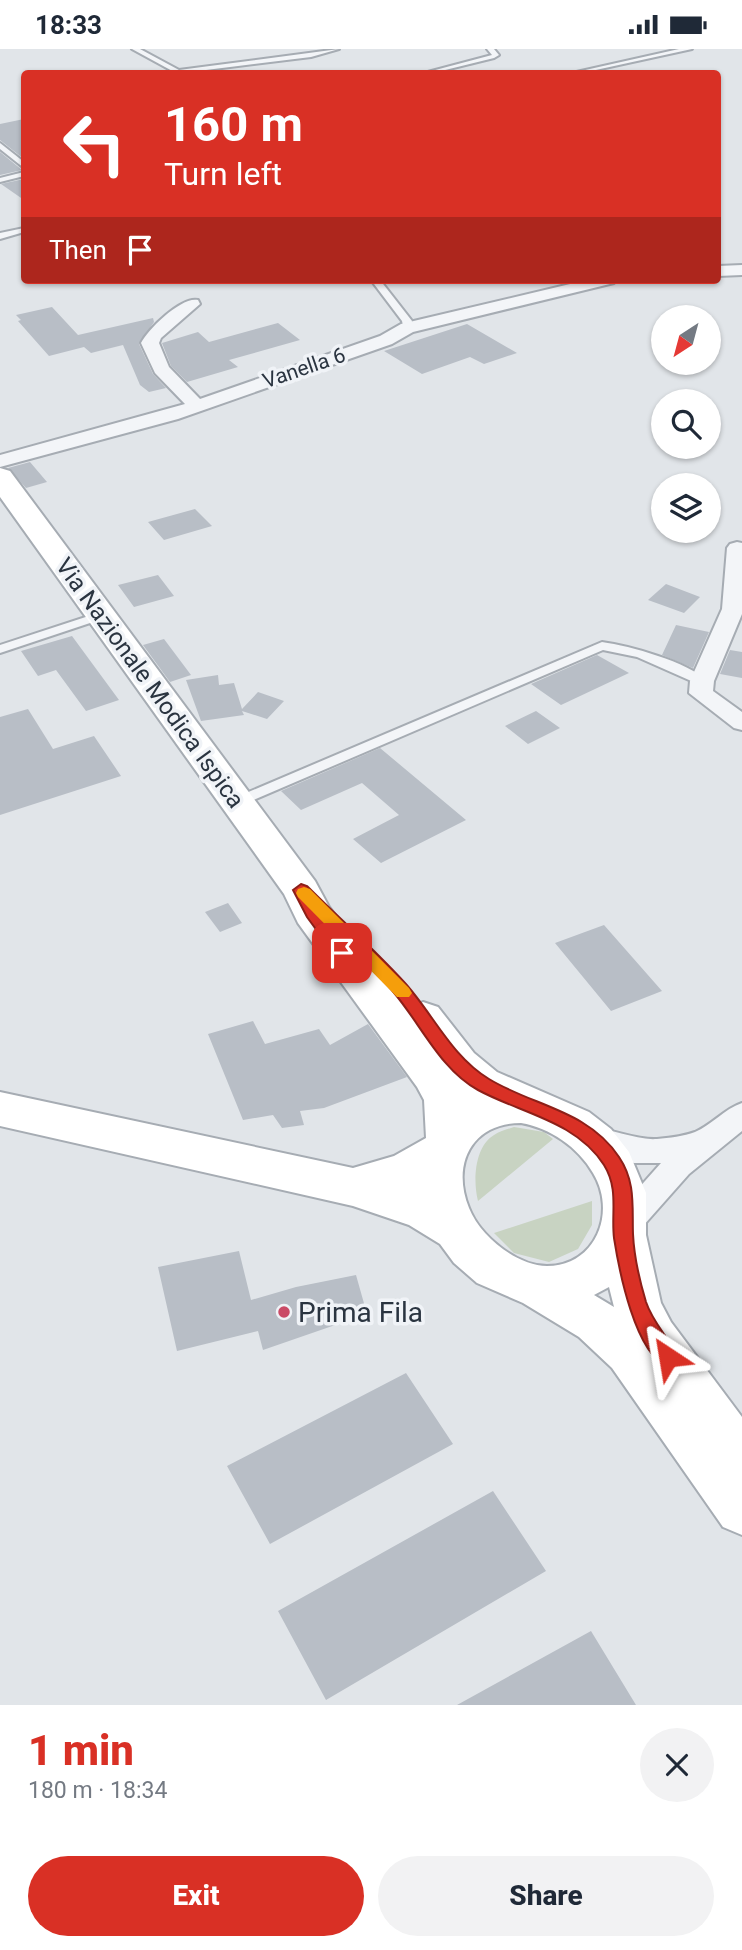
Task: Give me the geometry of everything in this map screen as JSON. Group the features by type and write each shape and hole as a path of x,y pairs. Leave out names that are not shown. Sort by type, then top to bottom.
{"main road":[{"name":"Via Nazionale Modica Ispica","path":"0,477 301,890"},
{"path":"301,890 400,989 459,1065 482,1084 532,1108 557,1116 593,1139 613,1163 622,1185 624,1230 637,1304 653,1337 742,1458"},
{"path":"301,890 312,913 432,1075 446,1100 442,1190 446,1212 456,1230"},
{"path":"353,1187 405,1171 446,1146 474,1117 491,1109 515,1106 532,1108"},
{"path":"0,1109 353,1187 425,1212 456,1230 491,1265 511,1278 535,1286 596,1322 630,1352 742,1509"},
{"path":"535,1286 570,1283 596,1272 611,1255 624,1230"}],"street":[{"path":"721,271 742,270"},
{"name":"Vanella 6","path":"0,461 197,406 386,340 407,328 591,284"},
{"path":"192,304 154,335 150,343 161,369 197,406"},
{"path":"737,548 733,609 702,681 701,693 742,723"},
{"path":"624,1230 656,1187 703,1141 742,1115"},
{"path":"593,1139 624,1149 664,1153 703,1141"}],"lane":[{"path":"135,49 173,70"},
{"path":"193,70 312,55 336,49"},
{"path":"439,70 496,55 490,49"},
{"path":"589,70 689,49"},
{"path":"0,145 21,163"},
{"path":"0,180 21,175"},
{"path":"0,236 21,231"},
{"path":"378,284 407,321 407,328"},
{"path":"0,649 101,616"},
{"path":"237,803 602,646 621,647 645,655 702,681"}],"green space":[{"path":"514,1127 544,1132 553,1139 478,1201 476,1175 482,1148 494,1135"},
{"path":"592,1201 592,1225 578,1249 549,1262 514,1253 494,1233"}],"building":[{"path":"21,120 21,157 0,140 0,124"},
{"path":"0,152 21,170 0,175"},
{"path":"21,180 21,198 1,184"},
{"path":"52,307 78,335 153,318 154,322 139,344 153,374 166,388 149,392 140,385 123,345 91,353 84,347 49,356 18,321 21,320 16,315"},
{"path":"278,323 300,340 229,360 238,367 187,382 171,366 162,343 198,332 209,342"},
{"path":"467,324 517,353 484,364 470,357 422,374 384,351"},
{"path":"30,462 47,482 26,488 8,468"},
{"path":"195,509 212,526 164,540 148,522"},
{"path":"158,575 174,596 134,607 118,585"},
{"path":"666,584 700,597 684,613 648,600"},
{"path":"676,625 709,632 693,668 662,655"},
{"path":"72,636 119,700 86,711 56,670 38,676 21,651"},
{"path":"164,639 191,675 170,682 143,645"},
{"path":"730,650 742,652 742,678 720,674"},
{"path":"597,655 629,673 561,705 531,684"},
{"path":"218,675 219,685 234,683 242,709 258,692 284,701 267,719 242,711 244,715 201,721 186,680"},
{"path":"28,709 53,749 94,736 121,776 0,815 0,717"},
{"path":"536,711 560,728 528,744 505,726"},
{"path":"380,748 466,820 381,863 353,839 399,815 362,783 301,810 281,791"},
{"path":"228,903 242,923 220,932 205,912"},
{"path":"604,925 662,991 611,1011 555,943"},
{"path":"253,1021 265,1044 319,1029 330,1045 368,1024 407,1077 324,1108 300,1111 304,1125 282,1128 273,1115 243,1120 208,1034"},
{"path":"239,1251 251,1300 296,1287 356,1275 367,1314 263,1350 258,1331 177,1351 158,1267"},
{"path":"406,1373 453,1444 270,1544 227,1466"},
{"path":"493,1491 546,1571 326,1700 278,1611"},
{"path":"591,1631 636,1705 457,1705"}],"slow traffic":[{"path":"304,893 403,993"}],"place":[{"name":"Prima Fila","path":"284,1312"}],"route":[{"path":"342,953 312,913 301,890 400,989 459,1065 482,1084 532,1108 557,1116 593,1139 604,1151 613,1163 622,1185 625,1205 623,1235 637,1304 653,1337 668,1357"}]}
